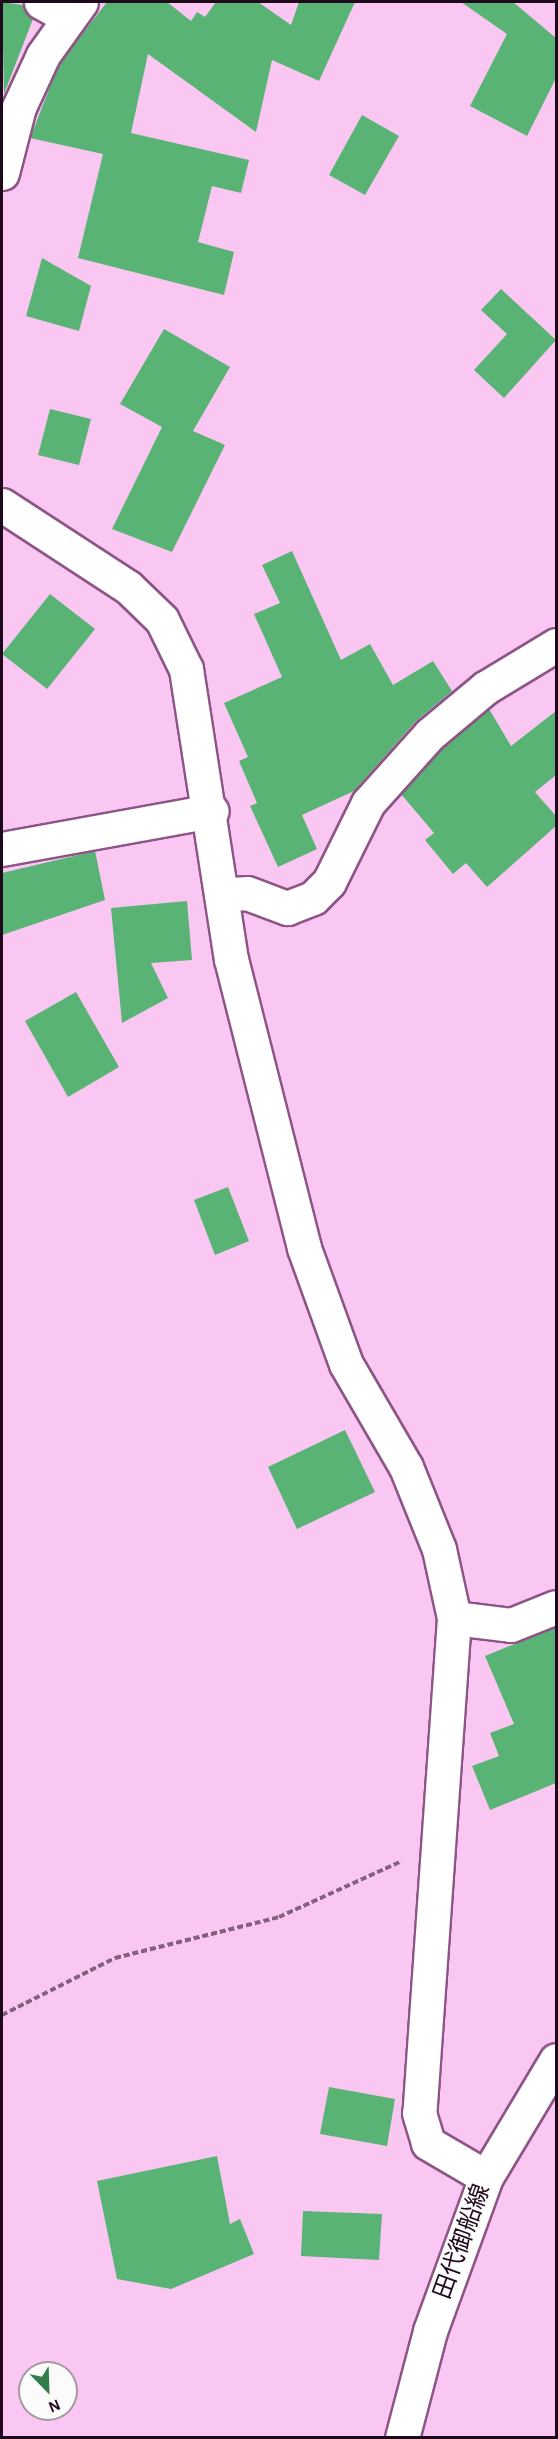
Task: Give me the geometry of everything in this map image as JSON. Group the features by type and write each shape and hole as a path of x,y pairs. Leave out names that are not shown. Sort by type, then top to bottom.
{"street":[{"path":"2,173 19,107 63,7"},
{"path":"2,506 128,587 162,621 186,669 212,812 231,959 304,1248 346,1364 405,1467 439,1549 454,1618 419,2113 428,2143 486,2177"},
{"path":"223,894 247,893 286,908 313,898 329,882 368,803 430,734 484,688 556,645"},
{"path":"2,849 212,812"},
{"path":"454,1618 511,1625 556,1607"},
{"name":"田代御船線","path":"402,2438 430,2331 486,2177 556,2060"}],"path":[{"path":"2,2014 115,1958 279,1917 439,1846"}],"building":[{"path":"2,2 23,5 33,19 4,94"},
{"path":"107,2 167,2 191,21 197,12 205,17 216,2 258,2 291,25 299,2 355,2 319,81 272,60 256,132 148,54 131,133 249,160 241,193 212,186 198,242 234,252 224,295 78,258 103,154 30,138 59,64"},
{"path":"461,2 513,2 556,38 556,78 527,136 470,106 507,34"},
{"path":"362,115 399,136 365,195 329,175"},
{"path":"42,258 91,286 79,331 26,316"},
{"path":"501,289 556,340 504,398 474,370 507,334 481,310"},
{"path":"164,329 230,367 193,431 225,445 172,552 112,529 162,427 120,404"},
{"path":"50,409 91,419 79,465 38,455"},
{"path":"292,551 341,660 370,644 393,685 433,661 452,691 416,721 354,791 302,815 317,849 278,867 250,806 257,803 239,761 248,757 224,703 282,677 254,614 280,603 262,565"},
{"path":"50,594 95,629 47,689 2,654"},
{"path":"489,709 511,746 556,711 556,775 535,792 556,816 556,826 487,887 466,863 453,874 425,840 434,833 401,794 443,748"},
{"path":"95,851 105,900 2,935 2,873"},
{"path":"187,901 192,960 151,963 168,998 122,1023 111,908"},
{"path":"76,992 119,1067 68,1097 25,1021"},
{"path":"228,1187 249,1241 215,1255 194,1200"},
{"path":"345,1430 375,1492 297,1529 268,1467"},
{"path":"556,1627 556,1783 490,1810 472,1766 499,1756 490,1733 514,1724 485,1656"},
{"path":"329,2087 395,2099 387,2146 320,2134"},
{"path":"217,2156 230,2224 240,2219 254,2254 171,2289 117,2279 97,2181"},
{"path":"303,2211 382,2214 379,2260 301,2256"}]}
